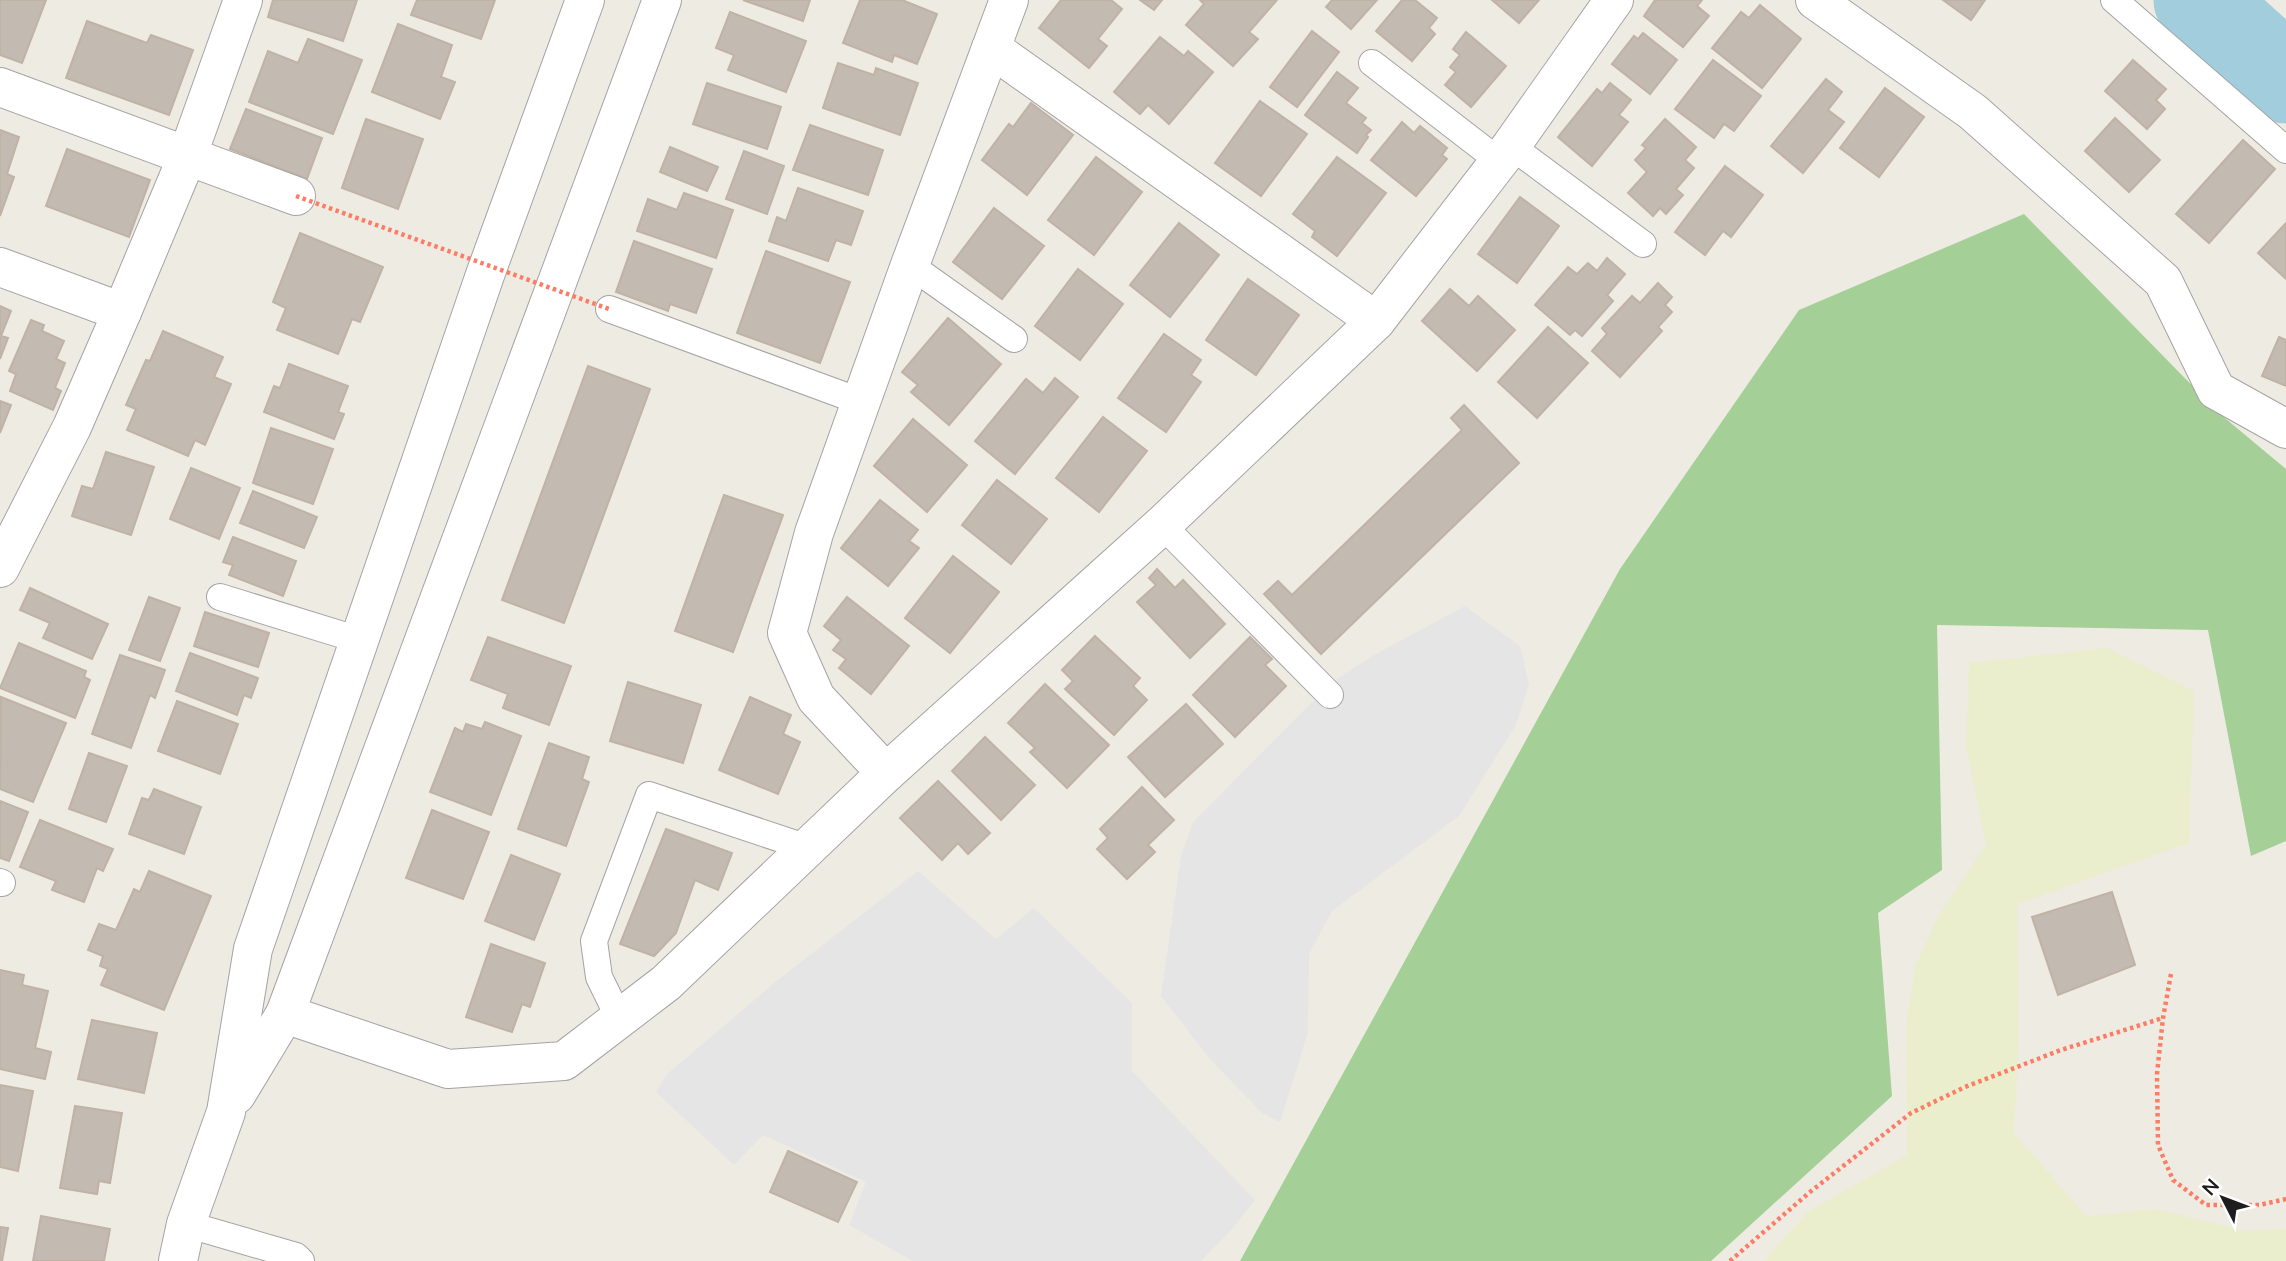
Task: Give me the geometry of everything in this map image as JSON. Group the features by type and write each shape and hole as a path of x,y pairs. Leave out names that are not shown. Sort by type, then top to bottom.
{"street":[{"path":"0,568 72,426 122,312 187,157 243,0"},
{"path":"178,1261 186,1224 226,1112 253,949 485,275 585,0"},
{"path":"226,1112 285,1014 662,0"},
{"path":"886,773 816,698 787,633 814,533 1009,0"},
{"path":"285,1014 448,1069 564,1061 666,983 886,773 1162,526 1376,321 1505,153 1614,0"},
{"path":"1815,0 1854,11 1973,112 2163,281 2216,390 2286,429"},
{"path":"991,48 1376,321"},
{"path":"0,87 296,196"},
{"path":"0,267 122,312"}],"lane":[{"path":"2114,0 2286,150"},
{"path":"1372,63 1643,244"},
{"path":"910,265 1014,339"},
{"path":"609,309 862,402"},
{"path":"1162,526 1330,695"},
{"path":"220,597 359,640"},
{"path":"620,1018 599,977 594,941 649,796 808,848"},
{"path":"186,1224 296,1256 301,1261"}],"path":[{"path":"296,196 609,309"},
{"path":"2171,974 2157,1074 2158,1146 2173,1180 2206,1205 2259,1205 2286,1199"},
{"path":"1730,1261 1810,1192 1911,1113 1965,1087 2061,1050 2163,1018"}],"green space":[{"path":"2024,214 2220,414 2286,469 2286,841 2251,856 2208,630 1937,625 1942,870 1878,913 1892,1096 1711,1261 1240,1261 1620,569 1799,310"},
{"path":"2107,648 2194,691 2189,843 2017,904 2019,1039 2014,1133 2086,1216 2157,1209 2245,1231 2286,1229 2286,1261 1763,1261 1809,1211 1907,1155 1906,1026 1915,966 1938,917 1986,845 1966,747 1969,663"}],"shaded area":[{"path":"1465,606 1520,646 1529,684 1516,725 1459,816 1332,911 1309,954 1308,1032 1280,1122 1262,1113 1209,1058 1161,996 1181,856 1193,822 1332,682 1374,655"},
{"path":"918,871 996,939 1034,908 1132,1003 1132,1071 1255,1200 1201,1261 913,1261 849,1225 866,1182 763,1135 734,1165 656,1092 666,1075 779,979"}],"building":[{"path":"0,0 46,0 22,63 0,55"},
{"path":"273,0 357,0 343,41 268,17"},
{"path":"417,0 495,0 481,39 411,15"},
{"path":"743,0 810,0 803,21"},
{"path":"860,0 902,0 937,14 917,64 894,55 892,62 843,43"},
{"path":"1061,0 1111,0 1122,9 1098,39 1107,46 1089,68 1039,28"},
{"path":"1140,0 1162,0 1154,10"},
{"path":"1200,0 1277,0 1249,32 1258,39 1233,66 1186,25 1204,4"},
{"path":"1332,0 1377,0 1351,29 1326,7"},
{"path":"1402,0 1415,0 1437,18 1429,28 1435,34 1412,61 1376,31"},
{"path":"1492,0 1539,0 1519,23"},
{"path":"1655,0 1702,0 1697,6 1709,16 1683,47 1644,16"},
{"path":"1943,0 1985,0 1971,20"},
{"path":"1760,5 1801,39 1762,88 1712,48 1741,12 1749,18"},
{"path":"730,12 806,41 786,92 728,70 734,55 716,48"},
{"path":"87,21 147,43 151,35 193,50 169,115 66,78"},
{"path":"398,24 452,45 441,77 455,82 440,119 372,92"},
{"path":"1312,31 1339,52 1297,107 1270,87"},
{"path":"1466,32 1506,66 1471,107 1445,85 1456,72 1450,67 1460,55 1453,49"},
{"path":"1643,33 1677,60 1650,94 1612,64 1634,36 1638,39"},
{"path":"1160,37 1184,56 1188,51 1213,72 1169,124 1148,105 1140,114 1114,92"},
{"path":"308,39 362,60 333,134 249,102 268,51 298,63"},
{"path":"1713,60 1761,96 1734,131 1724,124 1714,138 1675,109"},
{"path":"2133,60 2166,89 2156,100 2165,109 2147,129 2105,91"},
{"path":"838,63 874,75 876,68 918,83 900,135 823,108"},
{"path":"1337,72 1358,88 1346,103 1366,118 1362,123 1371,130 1357,153 1305,115"},
{"path":"1826,79 1842,92 1828,110 1844,122 1803,173 1771,146"},
{"path":"707,83 781,107 767,149 693,124"},
{"path":"1610,83 1631,100 1619,115 1628,122 1592,166 1558,137 1597,89 1602,93"},
{"path":"1885,88 1924,117 1879,177 1840,148"},
{"path":"1260,101 1307,134 1261,196 1215,163"},
{"path":"1031,103 1073,135 1027,195 982,160 1009,124 1013,127"},
{"path":"246,109 322,138 307,179 230,149"},
{"path":"2115,118 2160,160 2129,192 2085,151"},
{"path":"366,119 423,139 398,209 342,188"},
{"path":"1665,119 1696,147 1685,160 1694,168 1676,189 1683,195 1666,214 1660,208 1653,216 1628,193 1647,172 1635,160 1646,148 1642,145"},
{"path":"1402,122 1414,133 1420,126 1447,148 1442,155 1447,159 1416,196 1371,160"},
{"path":"810,125 883,150 868,195 793,170"},
{"path":"0,130 19,137 7,174 14,177 0,216"},
{"path":"2243,140 2275,169 2209,243 2176,214"},
{"path":"670,147 718,167 707,191 660,172"},
{"path":"67,149 150,180 129,237 46,206"},
{"path":"744,151 784,166 767,214 726,199"},
{"path":"1096,157 1142,192 1094,255 1048,220"},
{"path":"1337,157 1386,193 1337,256 1312,237 1315,231 1293,214"},
{"path":"1725,166 1763,195 1731,237 1723,231 1705,255 1675,232"},
{"path":"798,188 863,211 851,245 836,240 828,261 769,241 777,217 786,221"},
{"path":"684,193 733,210 716,258 637,231 648,199 677,210"},
{"path":"1520,197 1559,226 1517,283 1478,254"},
{"path":"994,208 1044,246 1002,299 953,262"},
{"path":"1179,223 1219,255 1170,317 1130,285"},
{"path":"2286,223 2286,279 2258,253"},
{"path":"300,233 383,267 360,322 352,319 338,354 277,330 286,308 273,302"},
{"path":"634,241 712,269 696,313 670,304 668,311 616,292"},
{"path":"766,251 850,282 820,363 737,333"},
{"path":"1607,258 1625,274 1607,295 1613,301 1582,336 1575,330 1570,335 1535,305 1568,267 1577,274 1588,263 1597,271"},
{"path":"1078,269 1123,304 1080,360 1035,326"},
{"path":"1248,279 1299,315 1256,375 1206,340"},
{"path":"1658,283 1672,297 1665,305 1672,312 1658,327 1662,331 1620,377 1592,351 1607,334 1602,328 1632,296 1640,303"},
{"path":"1450,289 1469,306 1478,296 1515,330 1477,371 1422,321"},
{"path":"0,306 11,311 1,336 8,338 0,359"},
{"path":"948,318 1001,364 949,425 911,392 918,385 902,372"},
{"path":"31,320 44,325 42,331 64,341 56,359 65,363 55,388 61,391 53,410 10,391 16,374 9,371"},
{"path":"1548,327 1588,363 1537,418 1498,382"},
{"path":"163,331 223,357 214,377 231,384 205,445 195,440 188,456 127,430 136,409 126,405 146,360 150,361"},
{"path":"1164,334 1201,360 1191,375 1201,382 1166,432 1118,398"},
{"path":"2279,337 2286,340 2286,386 2262,376"},
{"path":"289,364 348,386 338,412 344,414 334,439 264,412 274,386 280,388"},
{"path":"588,366 650,389 564,623 502,600"},
{"path":"1055,378 1078,397 1015,474 975,441 1026,379 1043,393"},
{"path":"0,401 11,405 0,433"},
{"path":"1464,405 1519,463 1321,654 1264,594 1278,581 1292,595 1462,430 1451,418"},
{"path":"1103,417 1147,451 1099,512 1056,478"},
{"path":"913,419 967,465 927,512 874,466"},
{"path":"271,428 333,449 313,504 253,483"},
{"path":"106,452 154,467 131,535 72,516 82,486 93,489"},
{"path":"191,468 240,488 219,539 170,519"},
{"path":"997,480 1047,519 1011,564 962,525"},
{"path":"253,491 317,517 304,548 240,523"},
{"path":"724,495 783,515 733,652 675,631"},
{"path":"880,500 918,530 909,541 919,548 888,586 841,548"},
{"path":"233,537 296,561 283,596 229,575 233,565 223,562"},
{"path":"953,556 999,592 950,653 905,618"},
{"path":"1157,569 1175,588 1183,580 1225,624 1190,658 1137,602 1156,585 1149,578"},
{"path":"30,588 108,624 92,659 43,638 50,623 20,610"},
{"path":"149,597 180,608 160,661 129,650"},
{"path":"847,597 909,646 871,694 839,668 846,659 833,650 841,640 824,626"},
{"path":"205,612 269,633 258,667 194,646"},
{"path":"1095,636 1140,678 1133,686 1147,700 1114,735 1065,689 1073,681 1062,670"},
{"path":"488,637 571,666 549,725 503,708 508,694 471,680"},
{"path":"1250,637 1272,659 1265,665 1286,686 1235,737 1193,695"},
{"path":"19,643 86,671 84,677 90,680 75,718 0,688"},
{"path":"190,653 258,678 251,698 244,695 237,715 176,691"},
{"path":"120,655 165,670 155,698 150,695 131,748 92,734"},
{"path":"628,682 701,705 683,763 610,741"},
{"path":"1045,684 1109,745 1067,788 1030,752 1035,748 1008,723"},
{"path":"1,697 66,723 33,802 0,789"},
{"path":"750,697 791,715 783,734 800,742 778,794 719,770"},
{"path":"177,701 238,724 220,774 158,751"},
{"path":"1186,704 1223,744 1165,797 1128,757"},
{"path":"485,722 521,736 491,815 430,792 455,728 463,732 466,724 482,729"},
{"path":"985,737 1035,785 1001,820 952,771"},
{"path":"549,743 589,757 582,779 589,782 566,846 518,829"},
{"path":"89,753 127,766 106,822 69,809"},
{"path":"938,781 990,833 968,854 958,843 942,860 900,818"},
{"path":"1142,787 1174,820 1148,845 1155,852 1127,879 1097,849 1108,838 1100,829"},
{"path":"154,789 201,807 184,854 129,834 142,798 149,800"},
{"path":"0,801 28,812 9,861 0,858"},
{"path":"432,810 489,832 463,899 406,878"},
{"path":"40,820 113,849 103,871 97,868 84,902 52,890 56,881 20,867"},
{"path":"666,829 732,853 718,890 695,880 676,933 654,956 620,944"},
{"path":"511,855 560,874 534,940 485,921"},
{"path":"149,871 211,896 164,1010 101,985 108,969 100,966 103,956 88,950 99,924 116,930 134,889 140,892"},
{"path":"2112,892 2135,965 2058,995 2032,917"},
{"path":"491,944 545,963 530,1007 522,1004 512,1032 466,1017"},
{"path":"0,970 24,975 22,985 48,991 35,1048 51,1052 45,1079 0,1069"},
{"path":"92,1020 157,1033 144,1093 78,1079"},
{"path":"0,1085 33,1091 18,1171 0,1167"},
{"path":"75,1106 122,1113 110,1183 99,1181 97,1194 60,1188"},
{"path":"788,1151 857,1182 838,1222 770,1192"},
{"path":"41,1216 110,1229 104,1261 33,1261"},
{"path":"0,1227 8,1228 2,1261 0,1261"}],"waterway":[{"path":"2198,0 2286,79"}]}
